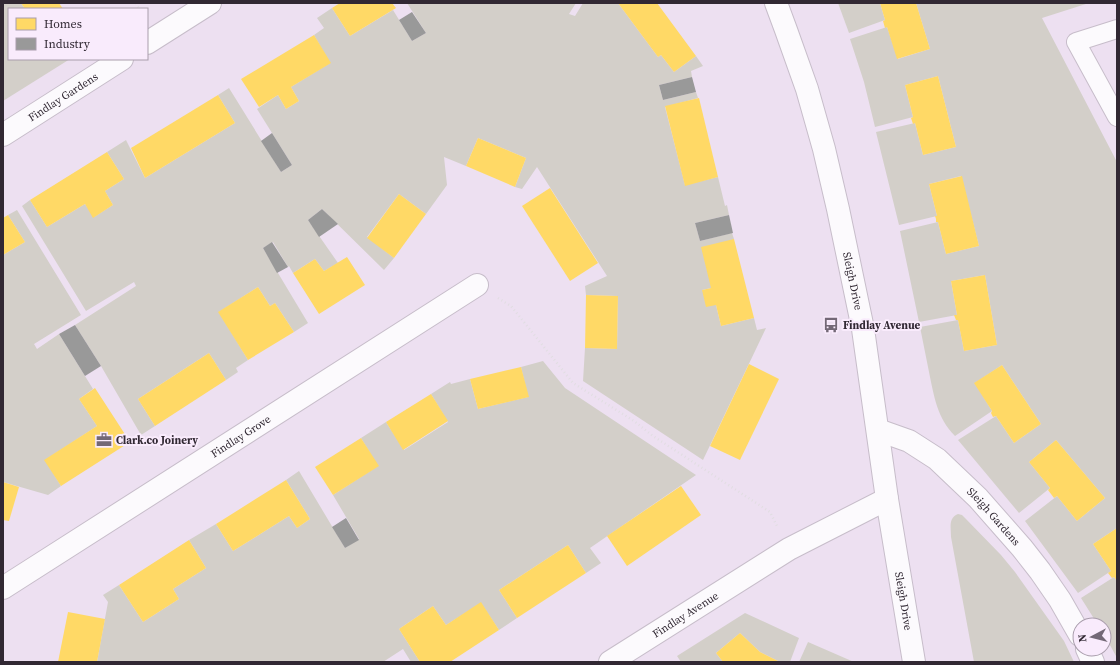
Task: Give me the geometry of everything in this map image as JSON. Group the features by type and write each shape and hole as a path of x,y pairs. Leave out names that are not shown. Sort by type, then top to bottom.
{"street":[{"path":"148,42 210,3"},
{"name":"Sleigh Drive","path":"776,3 806,89 824,149 838,209 863,329 887,499 914,662"},
{"name":"Findlay Gardens","path":"3,135 120,60"},
{"name":"Findlay Grove","path":"3,588 478,285"},
{"name":"Sleigh Gardens","path":"878,430 909,441 937,459 978,498 1040,571 1060,600 1072,621"},
{"name":"Findlay Avenue","path":"610,662 789,549 887,499"}],"lane":[{"path":"1115,108 1076,42 1117,30"}],"path":[{"path":"478,285 511,306 573,383 634,421 653,436 770,512 789,549"}],"shaded area":[{"path":"3,3 21,3 24,8 8,8 8,60 68,60 3,101"},
{"path":"407,3 576,3 569,14 575,16 583,3 618,3 658,57 661,55 674,72 696,56 703,66 691,71 692,77 659,85 663,100 696,92 698,98 665,107 685,185 718,177 725,206 727,205 729,215 695,223 700,241 732,233 734,239 711,288 702,290 716,305 721,326 754,318 757,330 766,328 703,460 583,381 585,348 617,349 618,296 586,295 585,286 607,276 537,167 522,189 515,187 526,158 478,138 466,166 444,157 447,185 426,214 399,194 367,237 394,258 384,270 322,209 308,220 338,263 324,271 315,259 293,273 273,242 263,248 308,323 294,332 275,303 270,306 258,287 219,312 248,360 236,368 238,372 226,380 209,353 138,399 155,426 141,435 101,366 75,325 136,286 134,282 86,311 22,206 30,200 47,227 85,204 94,217 113,205 105,191 124,179 107,152 126,140 145,178 235,123 218,95 229,88 281,172 292,165 257,109 278,95 286,109 299,101 291,87 330,63 314,35 324,28 317,18 332,8 350,36 393,10 412,41 426,33"},
{"path":"838,3 880,3 885,20 849,33"},
{"path":"916,3 1089,3 1042,18 1117,162 1117,528 1093,544 1111,571 1078,593 1025,521 1057,496 1077,521 1105,498 1056,440 1029,462 1050,488 1019,513 958,440 996,416 1014,443 1041,424 1002,365 975,383 992,411 955,436 944,422 937,406 920,327 958,320 964,351 997,345 985,275 951,281 957,315 919,322 900,231 938,222 946,254 979,246 961,176 929,184 937,216 899,225 876,132 915,123 923,155 956,147 938,76 905,85 913,117 875,127 864,82 850,39 887,27 898,59 930,49"},
{"path":"17,210 81,315 34,344 37,349 59,334 93,389 79,399 97,426 45,460 61,486 48,495 3,482 3,255 25,242 8,215"},
{"path":"543,361 565,388 696,475 590,548 601,563 586,573 568,545 499,590 517,618 499,630 481,603 446,625 433,606 399,629 420,662 411,662 403,649 383,662 97,662 108,602 103,595 119,585 143,622 179,599 173,589 206,568 189,540 216,524 233,551 289,516 297,528 310,519 286,480 299,471 345,548 359,539 333,495 378,466 361,438 386,422 404,450 448,422 431,394 450,382 451,384 470,379 478,409 528,397 521,367"},
{"path":"958,514 962,515 966,519 1001,555 1015,572 1064,641 1074,662 974,662 951,537 951,521"},
{"path":"1114,577 1117,581 1117,658 1112,649 1112,617 1093,617 1081,598"},
{"path":"745,613 799,638 790,662 780,662 760,652 740,633 716,653 723,662 681,662 677,656"},
{"path":"808,642 854,662 799,662"}],"building: Homes":[{"path":"21,3 59,3 62,8 24,8"},
{"path":"340,3 392,3 396,8 350,36 332,8"},
{"path":"618,3 657,3 696,56 674,72 661,55 658,57"},
{"path":"880,3 916,3 930,49 897,59 887,27 885,28 883,21 885,20"},
{"path":"314,35 331,63 291,87 299,101 286,109 278,95 259,107 241,79"},
{"path":"938,76 956,147 923,155 915,123 913,124 911,118 913,117 905,85"},
{"path":"218,95 235,123 145,178 131,148"},
{"path":"699,98 718,177 685,186 665,106"},
{"path":"478,138 526,158 515,187 466,166"},
{"path":"107,152 124,179 105,191 113,205 93,218 85,204 47,227 30,200"},
{"path":"962,176 979,246 946,254 938,222 936,222 935,216 937,216 929,184"},
{"path":"550,188 598,263 570,281 522,206"},
{"path":"399,194 426,214 394,258 367,238"},
{"path":"8,215 25,242 3,255 3,218"},
{"path":"734,239 754,318 721,326 716,305 706,307 702,290 711,288 701,247"},
{"path":"347,257 365,285 319,314 293,273 315,259 324,271"},
{"path":"985,275 997,345 964,351 958,320 956,320 954,315 957,315 951,281"},
{"path":"258,287 270,306 275,303 294,332 248,360 218,312"},
{"path":"586,295 618,296 617,349 585,348"},
{"path":"209,353 226,380 155,426 138,399"},
{"path":"749,364 779,379 740,460 710,446"},
{"path":"1002,365 1041,424 1014,443 996,416 993,417 991,413 992,411 974,383"},
{"path":"521,367 529,397 478,409 470,379"},
{"path":"95,388 130,442 61,486 44,460 97,426 79,399"},
{"path":"431,394 448,421 403,450 386,422"},
{"path":"361,438 379,466 333,495 315,467"},
{"path":"1056,440 1105,498 1077,521 1057,496 1054,498 1048,490 1050,488 1029,462"},
{"path":"286,480 310,519 297,528 289,516 233,551 216,524"},
{"path":"3,482 19,487 9,521 3,520"},
{"path":"681,486 701,515 627,566 607,536"},
{"path":"1117,528 1117,581 1108,573 1111,571 1093,544"},
{"path":"189,540 206,568 173,589 179,599 143,622 119,585"},
{"path":"568,545 586,573 517,618 499,590"},
{"path":"481,602 499,630 450,662 420,662 399,629 433,606 446,625"},
{"path":"68,612 105,619 97,662 58,662"},
{"path":"740,633 760,652 780,662 723,662 716,653"}],"building: Industry":[{"path":"412,12 426,33 412,41 399,20"},
{"path":"692,77 696,92 663,100 659,85"},
{"path":"272,133 292,165 281,172 261,141"},
{"path":"322,209 338,224 319,237 308,220"},
{"path":"729,215 733,233 700,241 695,223"},
{"path":"272,242 288,267 277,273 263,248"},
{"path":"75,325 101,366 85,376 59,334"},
{"path":"346,518 359,540 345,548 332,527"}],"place":[{"name":"Findlay Avenue","path":"831,325"},
{"name":"Clark.co Joinery","path":"104,440"}]}
